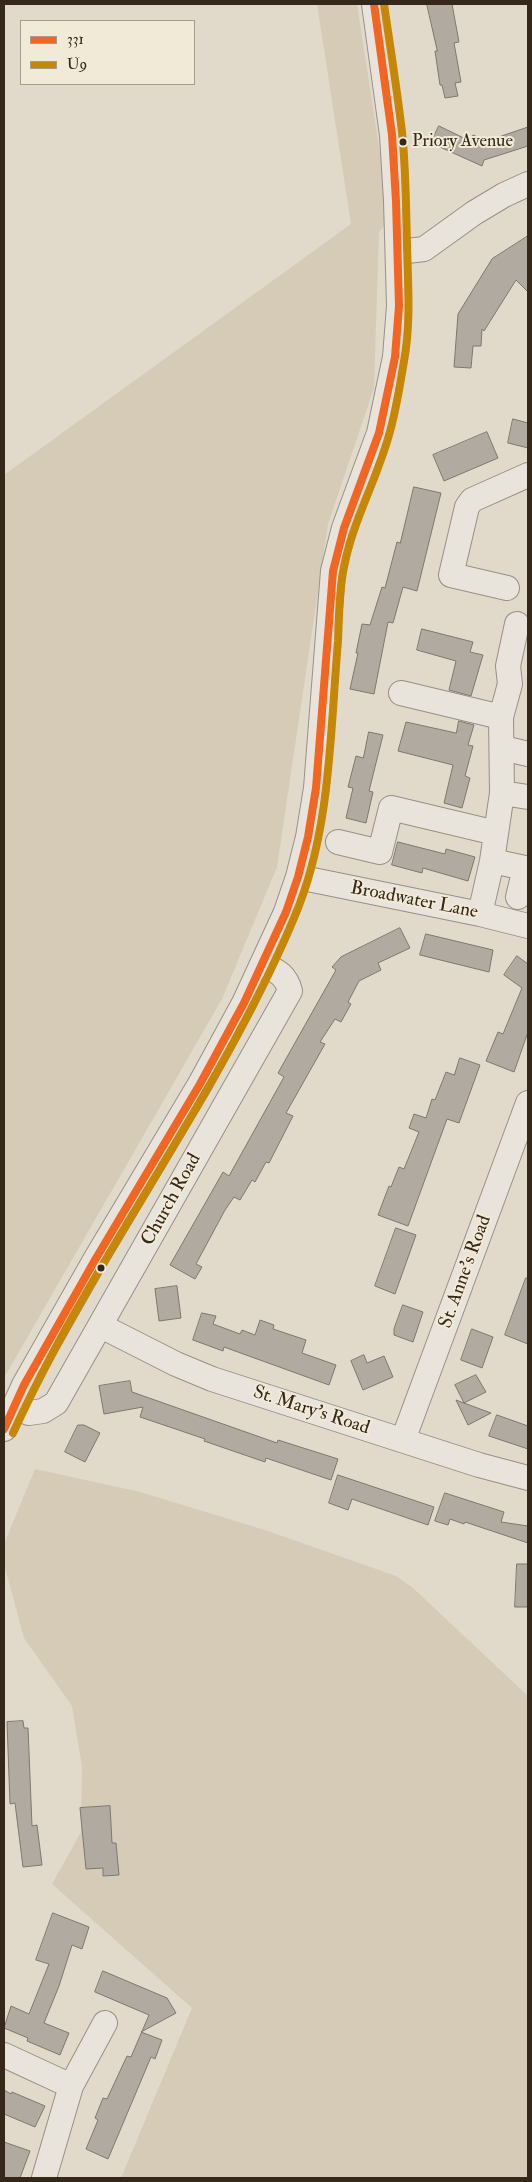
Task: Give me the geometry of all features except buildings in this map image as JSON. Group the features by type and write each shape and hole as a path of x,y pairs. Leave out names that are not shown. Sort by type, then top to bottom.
{"street":[{"path":"4,1429 12,1407 95,1260 200,1084 263,964 286,912 298,877 308,837 316,788 333,571 344,528 379,433 395,357 399,306 399,252 392,135 374,4"},
{"path":"399,252 424,250 474,214 504,195 528,184"},
{"path":"507,588 452,574 467,507 472,500 528,475"},
{"path":"480,914 492,861 502,793 501,716 510,684 508,666 517,624"},
{"path":"401,693 501,716"},
{"path":"502,748 528,754"},
{"path":"502,793 528,797"},
{"path":"338,842 380,852 391,808 496,833"},
{"path":"492,861 525,868 518,897"},
{"name":"Broadwater Lane","path":"298,877 480,914 528,926"},
{"name":"Church Road","path":"12,1407 28,1413 43,1411 56,1403 101,1326 290,990 287,980 279,972 263,964"},
{"name":"St. Anne's Road","path":"403,1440 528,1103"},
{"name":"St. Mary's Road","path":"101,1326 176,1364 212,1379 479,1465 528,1478"},
{"path":"44,2178 71,2086 105,2023"},
{"path":"4,2055 71,2086"}],"shaded area":[{"path":"317,4 357,4 390,218 379,232 374,388 328,524 277,867 222,999 4,1378 4,475 351,224"},
{"path":"35,1469 140,1492 265,1530 396,1576 412,1587 528,1696 528,2178 121,2178 192,2008 52,1884 81,1832 82,1767 72,1706 24,1638 4,1564 4,1544"}],"transit line":[{"name":"331","path":"4,1429 24,1385 95,1260 200,1084 244,1003 286,912 298,877 308,837 316,788 333,571 344,528 379,433 395,357 399,306 396,201 392,135 374,4"},
{"name":"U9","path":"13,1433 45,1367 80,1303 193,1114 263,985 294,918 306,885 315,851 327,782 343,572 352,537 384,452 396,407 408,332 406,189 403,146 384,4"}],"place":[{"name":"Priory Avenue","path":"403,142"}]}
